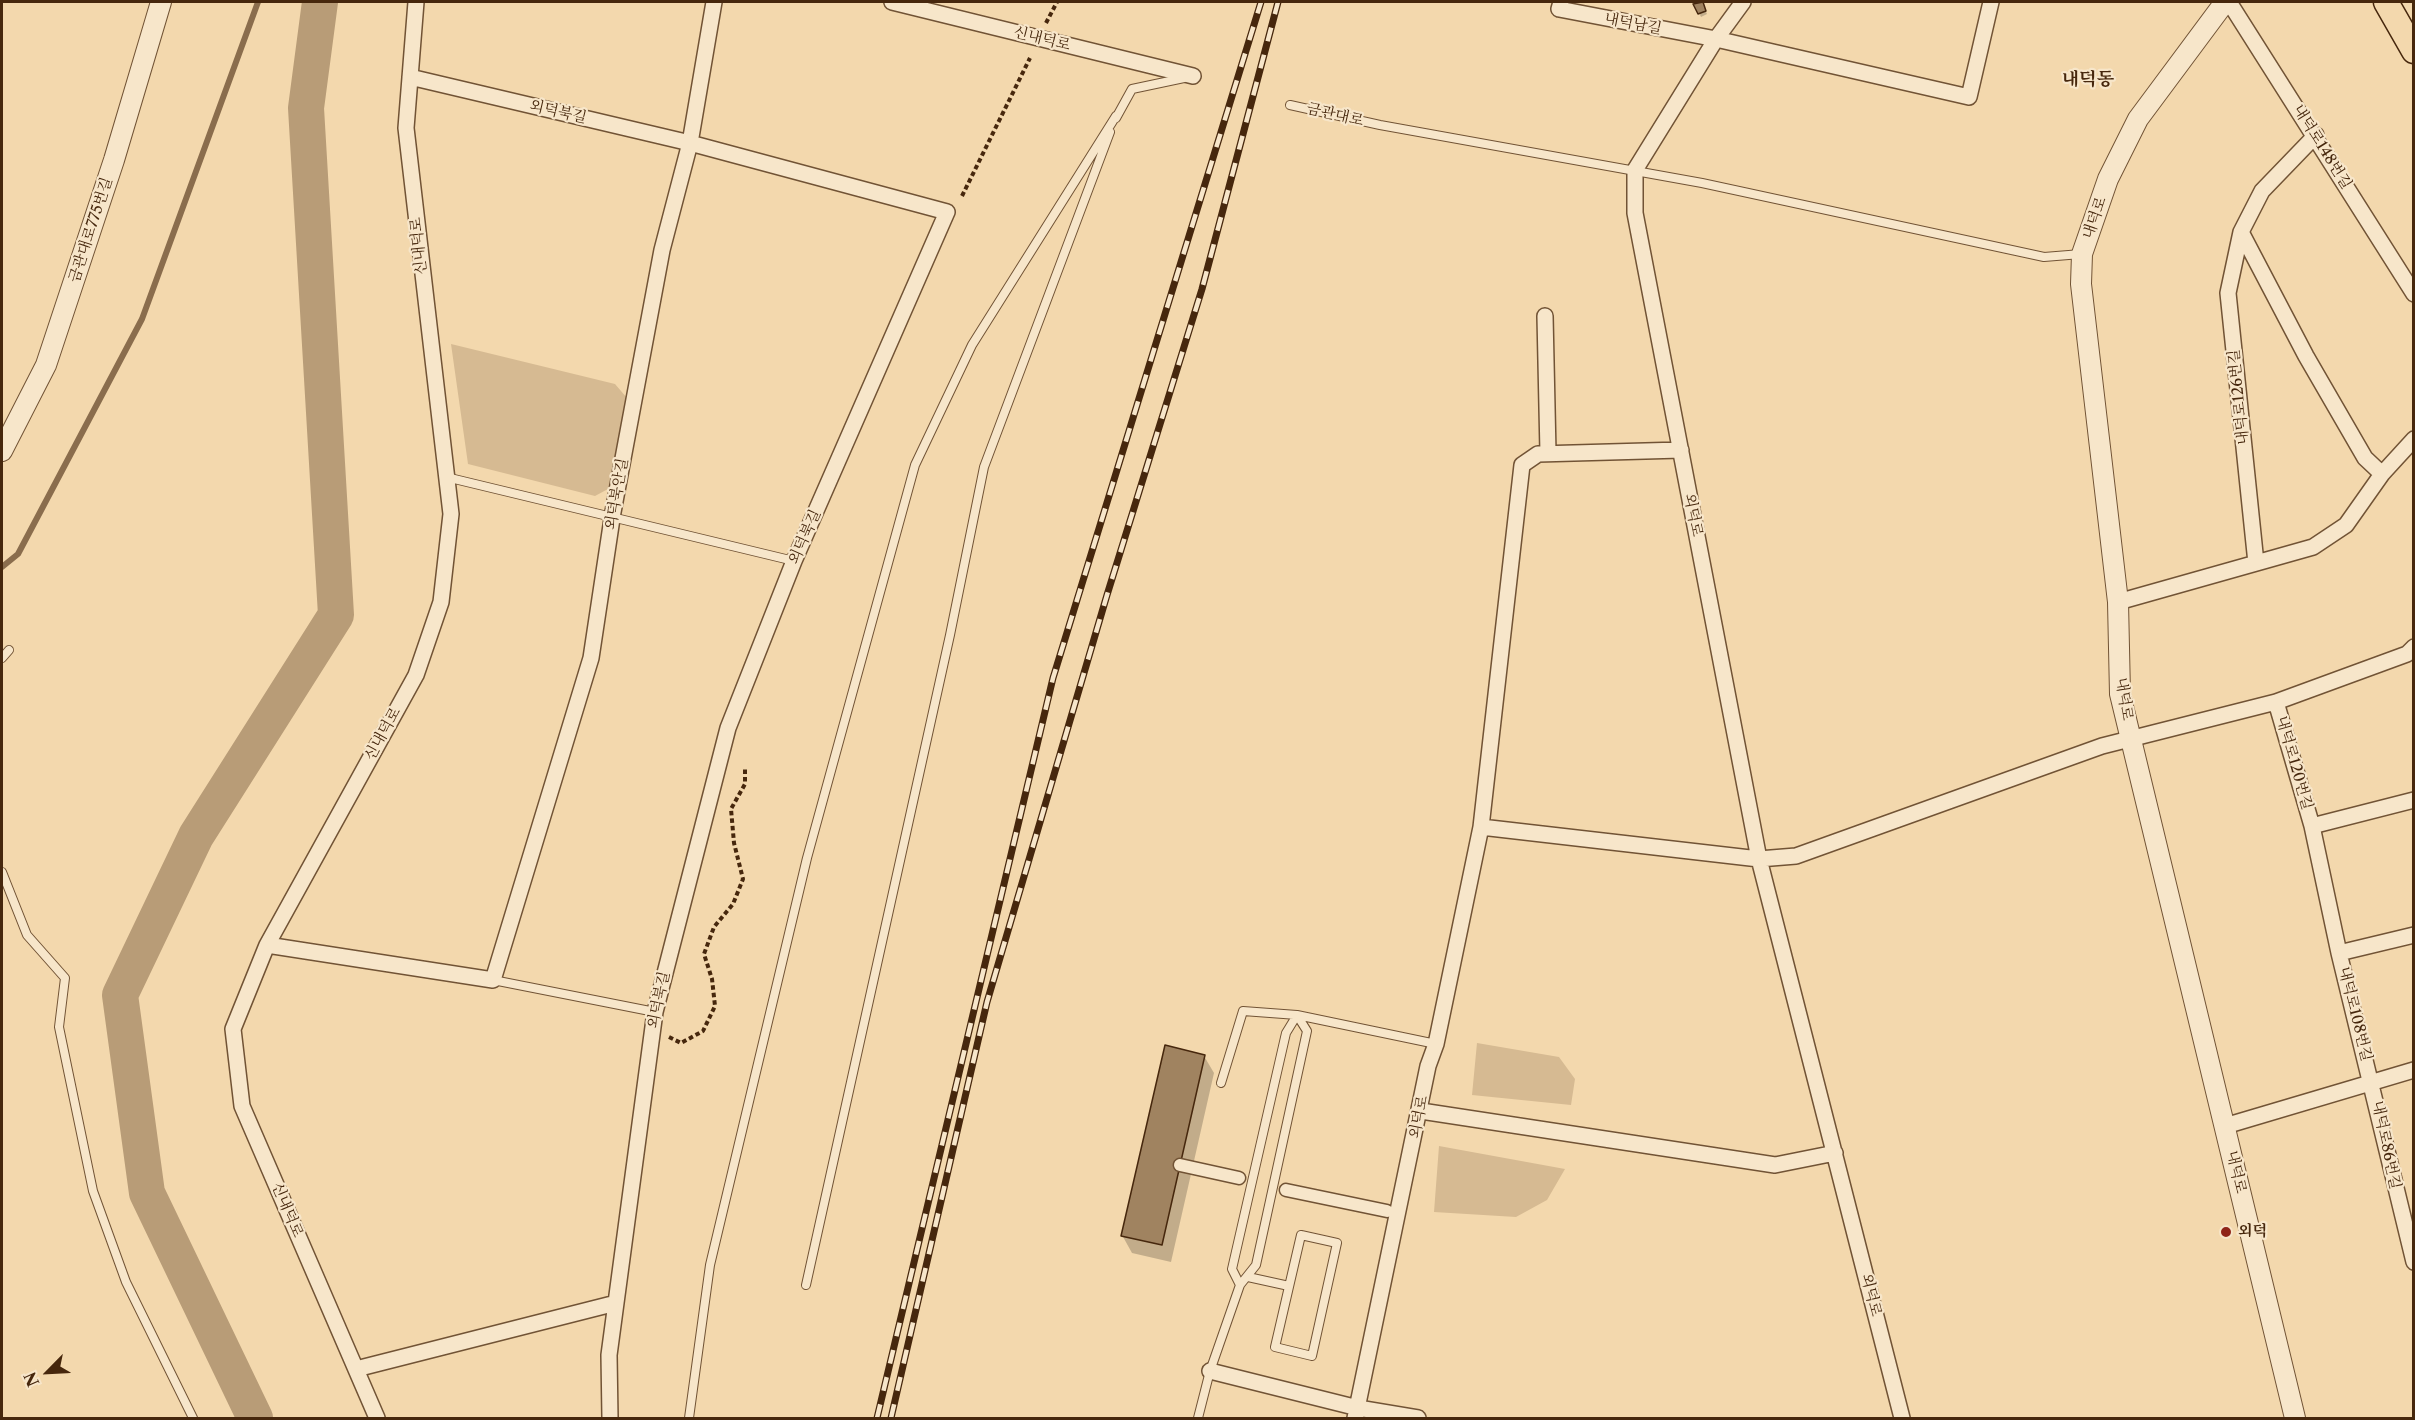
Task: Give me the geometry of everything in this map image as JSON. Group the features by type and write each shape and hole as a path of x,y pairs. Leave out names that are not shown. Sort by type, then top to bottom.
{"main road":[{"path":"2386,2 2414,51"}],"street":[{"name":"금관대로775번길","path":"2,451 46,365 114,160 161,2"},
{"name":"신내덕로","path":"377,1419 242,1106 233,1029 267,945 416,675 441,602 451,514 406,128 416,2"},
{"name":"외덕북안길","path":"493,980 591,658 612,517 662,250 690,143 714,2"},
{"name":"신내덕로","path":"892,2 1192,76"},
{"name":"내덕남길","path":"1562,2 1559,9 1716,39"},
{"path":"1635,170 1716,39 1743,2"},
{"path":"1716,39 1969,97 1991,2"},
{"name":"내덕로","path":"2225,2 2138,119 2108,179 2082,254 2081,284 2118,602 2120,694 2295,1419"},
{"name":"내덕로148번길","path":"2229,2 2316,135 2414,294"},
{"name":"외덕북길","path":"410,77 690,143 946,212 794,561 728,728 655,1011 609,1355 610,1419"},
{"name":"내덕로126번길","path":"2256,563 2228,293 2241,232 2262,191 2316,135"},
{"name":"외덕로","path":"1635,170 1635,213 1759,858 1902,1419"},
{"path":"2241,232 2306,356 2365,458 2382,474"},
{"path":"1545,316 1548,453 1681,450"},
{"path":"2118,602 2313,547 2346,525 2382,474 2414,439"},
{"name":"외덕로","path":"1357,1413 1421,1111 1428,1066 1436,1044 1481,827 1522,465 1538,454 1548,453"},
{"name":"내덕로120번길","path":"2131,738 2276,702 2407,654 2414,647"},
{"name":"내덕로120번길","path":"2276,702 2312,826 2414,800"},
{"path":"1481,827 1759,858 1797,856 2102,746 2131,738"},
{"path":"2312,826 2339,953"},
{"name":"내덕로108번길","path":"2372,1080 2339,953 2414,935"},
{"path":"267,945 493,980"},
{"name":"내덕로108번길","path":"2225,1126 2372,1080 2414,1070"},
{"name":"내덕로86번길","path":"2372,1080 2407,1209 2414,1262"},
{"path":"1421,1111 1775,1165 1835,1153"},
{"path":"1180,1166 1239,1178"},
{"path":"1286,1191 1387,1211"},
{"path":"356,1369 615,1303"},
{"path":"1210,1371 1357,1413 1418,1419"}],"lane":[{"path":"689,1419 710,1265 807,858 915,465 972,345 1132,89 1192,76"},
{"name":"금관대로","path":"1290,105 1380,125 1635,170 2043,256 2082,254"},
{"path":"806,1286 951,635 984,467 1116,116"},
{"path":"445,476 794,561"},
{"path":"2,658 9,650"},
{"path":"2,872 27,935 65,978 59,1027 93,1191 126,1282 193,1419"},
{"path":"493,980 655,1011"},
{"path":"1221,1083 1243,1011 1298,1015 1436,1044"},
{"path":"1198,1419 1210,1371 1240,1285 1256,1265 1307,1031 1298,1015"},
{"path":"1240,1285 1232,1269 1286,1033 1298,1015"},
{"path":"1301,1235 1337,1243 1312,1356 1275,1347 1289,1286 1301,1235"},
{"path":"1248,1277 1289,1286"}],"path":[{"path":"1046,23 1057,2"},
{"path":"962,196 1030,58"},
{"path":"668,1037 681,1043 703,1031 715,1006 712,979 704,954 714,927 733,904 743,879 734,843 730,809 745,784 745,769"}],"shaded area":[{"path":"451,344 615,384 627,398 608,489 595,496 468,464"},
{"path":"1477,1043 1559,1057 1575,1079 1571,1105 1472,1095"},
{"path":"1439,1146 1565,1169 1547,1200 1516,1217 1434,1212"}],"building":[{"path":"1703,2 1706,11 1698,14 1693,4"},
{"path":"1165,1045 1205,1055 1162,1245 1121,1236"}],"waterway":[{"path":"2,567 18,554 142,319 258,2"},
{"path":"255,1418 147,1193 120,995 196,836 336,615 306,108 320,2"}],"railway":[{"path":"877,1418 1053,678 1261,2"},
{"path":"891,1418 987,1002 1107,595 1202,289 1278,2"}],"place":[{"name":"외덕","path":"2226,1232"}],"district":[{"name":"내덕동","path":"2088,80"}]}
